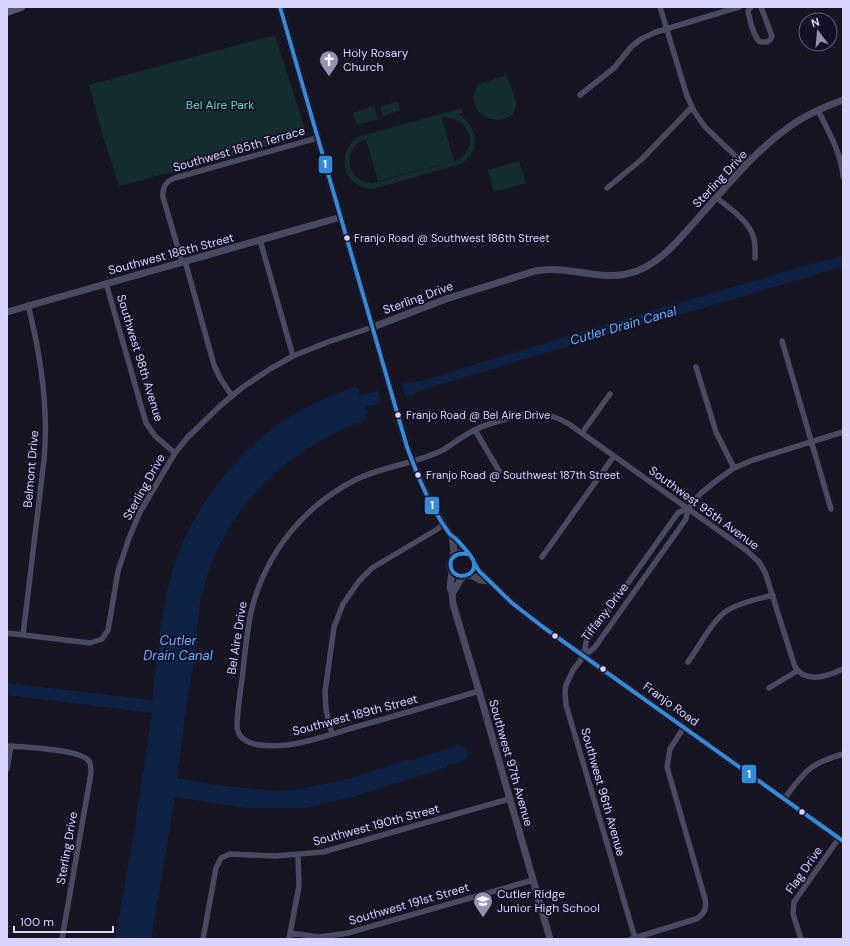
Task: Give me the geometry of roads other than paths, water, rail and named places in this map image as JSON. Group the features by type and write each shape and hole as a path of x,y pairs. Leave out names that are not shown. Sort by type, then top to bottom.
{"main road":[{"path":"7,12 21,7"}],"street":[{"path":"280,7 412,461 426,492 444,524 452,536 456,538 474,560 475,564 472,572 469,574 462,576 454,574 452,571 450,563 454,552 452,536"},
{"path":"660,7 692,108 705,127 746,166"},
{"path":"580,95 614,68 636,43 648,36 739,7 750,8 749,15 757,40 760,42 767,42 770,40 771,33 761,7"},
{"name":"Sterling Drive","path":"23,635 90,643 102,639 108,630 118,571 129,538 140,512 175,453 204,420 232,396 262,374 293,356 328,342 373,327 446,299 535,271 562,269 595,276 610,276 637,271 663,255 746,166 781,133 798,121 818,110 843,100"},
{"path":"607,188 641,160 692,108"},
{"path":"818,110 838,153 842,165 843,176"},
{"name":"Southwest 185th Terrace","path":"183,262 163,197 164,188 167,182 173,178 317,138"},
{"path":"717,198 740,218 751,231 754,238 755,258"},
{"name":"Southwest 186th Street","path":"7,312 341,217"},
{"path":"260,240 293,356"},
{"path":"183,262 214,365 220,378 232,396"},
{"name":"Southwest 98th Avenue","path":"106,283 146,423 155,436 175,453"},
{"name":"Belmont Drive","path":"23,635 46,436 42,368 28,306"},
{"path":"782,341 831,509"},
{"path":"696,366 716,432 734,468"},
{"path":"582,433 610,394"},
{"name":"Southwest 95th Avenue","path":"474,430 499,421 532,414 559,418 740,546 755,558 765,572 797,671"},
{"path":"474,430 499,471"},
{"name":"Bel Aire Drive","path":"238,733 238,714 250,615 260,583 280,545 296,524 324,500 343,487 364,476 440,451 474,430"},
{"name":"Tiffany Drive","path":"584,656 586,642 678,514 688,508 708,488 734,468 762,456 843,432"},
{"path":"542,557 614,456"},
{"name":"Tiffany Drive","path":"584,656 595,647 686,519 688,508"},
{"path":"332,734 326,710 325,692 334,627 343,604 359,581 372,568 444,524"},
{"path":"453,556 460,552 468,554"},
{"name":"Franjo Road","path":"475,564 479,571 489,581 525,613 841,840"},
{"name":"Southwest 97th Avenue","path":"452,571 450,588 452,592 453,604 550,939"},
{"name":"Franjo Road","path":"469,574 480,580 489,581"},
{"path":"452,592 462,576"},
{"path":"688,662 714,625 727,611 739,605 773,595"},
{"path":"7,633 23,635"},
{"name":"Southwest 96th Avenue","path":"584,656 569,676 566,685 565,698 633,938"},
{"path":"769,688 797,671 814,678 832,674 843,669"},
{"name":"Southwest 189th Street","path":"238,733 242,738 249,742 268,745 296,743 479,691"},
{"path":"633,938 693,921 701,916 705,910 705,899 667,767 670,749 684,728"},
{"path":"7,768 9,746"},
{"name":"Sterling Drive","path":"9,746 72,753 85,757 88,760 91,773 62,939"},
{"path":"784,799 809,768 819,762 843,754"},
{"name":"Southwest 190th Street","path":"203,939 216,868 223,857 232,853 266,856 298,855 334,850 510,799"},
{"name":"Flag Drive","path":"801,939 793,914 794,902 841,840"},
{"path":"289,939 299,883 298,855"},
{"name":"Southwest 191st Street","path":"290,933 319,938 348,933 533,880"}],"water":[{"name":"Cutler Drain Canal","path":"843,256 843,266 818,274 659,321 619,331 416,392 414,395 405,396 402,385 405,382 418,382 594,328 811,264"},
{"name":"Cutler Drain Canal","path":"357,387 360,395 378,391 382,403 366,407 365,409 367,411 365,420 336,433 309,448 284,466 261,487 241,510 224,536 211,564 199,608 196,649 187,700 177,778 217,785 276,791 295,790 348,779 409,759 415,759 459,745 466,748 468,756 462,761 446,765 446,768 352,797 306,808 245,808 175,797 151,939 115,939 133,839 152,713 7,695 7,683 152,700 163,614 173,568 194,520 208,497 224,475 242,455 281,422 317,402"}],"place":[{"name":"Holy Rosary Church","path":"329,77"},
{"name":"Franjo Road @ Southwest 186th Street","path":"347,238"},
{"name":"Franjo Road @ Bel Aire Drive","path":"398,415"},
{"name":"Franjo Road @ Southwest 187th Street","path":"418,475"},
{"name":"Cutler Ridge Junior High School","path":"483,918"}],"park label":[{"name":"Bel Aire Park","path":"220,105"}]}
